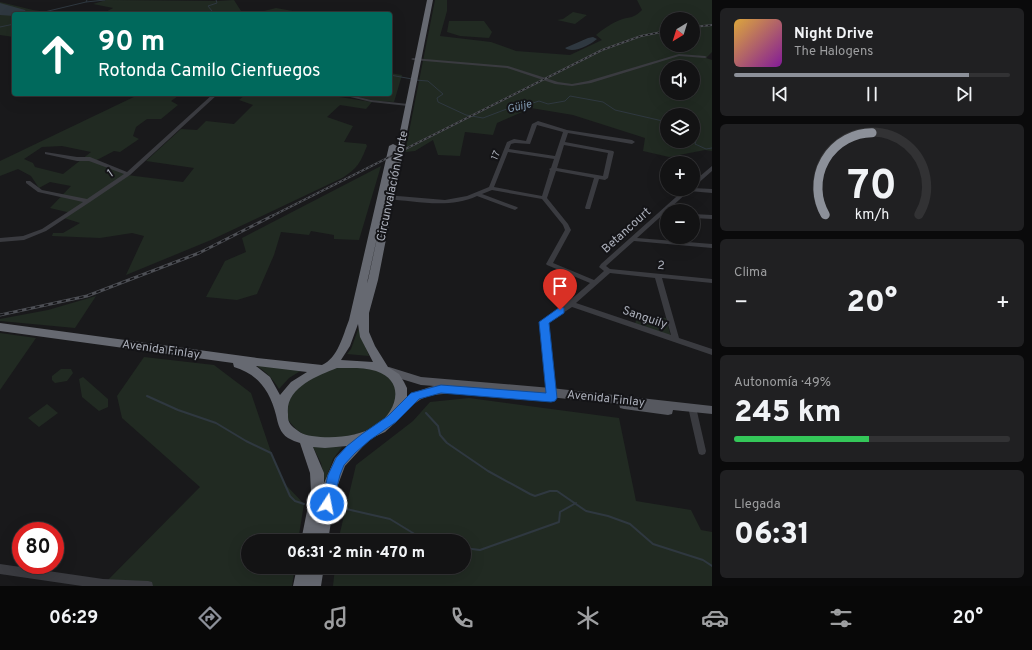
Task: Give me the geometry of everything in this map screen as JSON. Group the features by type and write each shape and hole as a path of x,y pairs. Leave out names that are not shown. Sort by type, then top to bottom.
{"highway":[{"name":"Circunvalación Norte","path":"416,59 425,0"},
{"name":"Circunvalación Norte","path":"383,368 368,344 363,331 363,321 386,197 411,79 430,0"},
{"name":"Circunvalación Norte","path":"326,367 345,346 354,320 386,197"},
{"name":"Avenida Finlay","path":"0,327 257,362 326,367"},
{"name":"Avenida Finlay","path":"0,333 244,365 256,371 271,385 275,392 280,413"},
{"path":"322,534 329,491 340,462 351,449 392,419 402,397 401,390 394,376 383,368 355,364 326,367 297,384 282,400 280,420 285,428 295,436 305,441 342,442 366,437"},
{"path":"305,441 317,473 318,491 309,534"},
{"path":"300,586 303,574"},
{"path":"314,586 316,574"}],"main road":[{"name":"Avenida Finlay","path":"383,368 405,378 421,381 693,411 712,416"},
{"name":"Avenida Finlay","path":"392,419 415,396 441,389 551,395"},
{"name":"Avenida Finlay","path":"693,411 712,410"}],"street":[{"path":"416,59 508,67 557,84 572,85 589,82 679,55 705,57"},
{"name":"1","path":"0,240 24,238 35,234 128,174 214,96"},
{"path":"349,96 371,101 406,105"},
{"name":"17","path":"491,188 510,142 528,143 536,124 538,123 566,131"},
{"path":"544,198 552,169 563,143 566,131 632,142"},
{"path":"552,169 605,178 611,152 563,143"},
{"path":"507,150 557,158"},
{"path":"47,153 77,159 90,159 128,174"},
{"path":"700,179 712,168"},
{"path":"588,208 597,176"},
{"path":"28,182 40,192 88,200"},
{"path":"386,197 445,202 476,194 491,188 544,198 566,225 568,230 549,264 595,283"},
{"path":"700,190 712,191"},
{"path":"476,194 515,208"},
{"name":"Betancourt","path":"674,204 681,196"},
{"path":"700,216 712,217"},
{"name":"Betancourt","path":"608,271 602,267 603,265 632,239 660,217"},
{"path":"632,239 712,246"},
{"path":"551,395 544,322 571,304 608,271"},
{"name":"2","path":"608,271 712,281"},
{"path":"658,276 676,340"},
{"name":"Sanguily","path":"571,304 712,352"},
{"path":"693,411 702,451"},
{"path":"0,569 103,584 148,586"}],"shaded area":[{"path":"106,0 234,0 242,12 106,12 113,8 93,4"},
{"path":"435,0 447,0 447,11 440,36 491,42 516,51 570,55 602,40 596,35 608,26 639,13 642,10 637,0 712,0 712,52 706,58 712,60 712,151 705,150 674,156 665,156 643,151 645,138 573,115 531,108 497,123 493,135 465,132 460,156 438,155 433,140 415,151 405,152"},
{"path":"0,2 46,12 12,12 12,37 0,35"},
{"path":"0,3 25,10 26,12 12,12 12,16 0,15"},
{"path":"276,8 298,12 260,12"},
{"path":"573,12 587,15 575,24 557,20 563,19"},
{"path":"449,21 484,21 492,32 489,38 460,36 447,32"},
{"path":"593,37 597,39 581,48 568,50 565,48 588,38"},
{"path":"392,73 402,75 394,102 376,101 353,96 392,96"},
{"path":"136,96 178,96 171,101 178,105 161,119 147,119 136,127 133,136 139,139 120,152 114,151 95,161 127,175 183,182 194,168 146,161 181,129 197,130 206,121 234,124 253,105 239,100 244,96 333,96 372,102 366,109 340,105 327,117 353,126 344,142 366,144 367,146 358,165 352,171 342,178 211,240 126,275 144,236 132,233 100,238 52,236 53,233 63,233 80,223 64,218 71,213 50,208 71,186 50,182 39,188 31,176 18,169 0,176 0,161","holes":["62,146 91,152 63,174 35,167 33,163 24,159 42,147"]},
{"path":"381,166 359,240 334,239 334,235 311,231 309,235 281,232 274,255 257,294 237,300 206,297 225,261 246,252 242,238"},
{"path":"96,296 75,328 0,321 0,319 48,310"},
{"path":"642,315 666,318 671,337 635,324 637,316"},
{"path":"359,327 369,356 347,354 351,349"},
{"path":"0,333 36,338 0,390"},
{"path":"144,357 214,365 251,393 271,452 285,484 304,504 299,534 241,534 241,574 294,574 292,586 102,586 200,487 122,418 117,396"},
{"path":"245,359 307,367 289,378 279,389 264,371"},
{"path":"325,368 382,368 399,390 392,411 377,425 355,434 331,439 320,439 302,434 286,417 290,394"},
{"path":"61,369 71,369 73,373 67,381 55,383 52,380 52,376"},
{"path":"83,377 108,399 108,407 99,411 82,397 79,379"},
{"path":"469,398 619,418 636,501 691,510 701,530 712,532 712,586 333,586 334,574 471,574 471,534 340,534 356,465 413,421 430,402"},
{"path":"47,404 58,413 39,427 28,418"},
{"path":"313,447 342,447 333,459 325,482 321,463"}],"waterway":[{"name":"Güije","path":"86,2 105,0"},
{"name":"Güije","path":"211,12 208,6 217,3 216,0"},
{"path":"44,12 86,2"},
{"path":"0,27 12,24"},
{"name":"Güije","path":"392,75 412,79"},
{"name":"Güije","path":"415,80 428,81 443,94 437,98 438,102 466,115 483,118 512,107 521,107 539,101 548,104 565,101 570,96 603,102 615,110 660,120"},
{"name":"Güije","path":"700,146 706,149 712,148"},
{"path":"147,396 178,410 216,423 246,441 271,453 290,496 295,501 304,504"},
{"path":"426,413 438,426 440,435 447,443 488,471 535,496 550,491 557,491 575,503"},
{"path":"471,549 480,550 559,522 560,512 575,503"},
{"path":"575,503 586,511 608,516 630,524 653,544 703,560 712,566"},
{"path":"342,508 390,519 415,534"}],"railway":[{"path":"700,26 712,25"},
{"path":"270,217 602,50 641,36 660,32"},
{"path":"0,315 87,296 199,253 272,216"}],"route":[{"path":"327,504 329,491 340,462 351,449 366,437 380,429 415,396 441,389 474,390 551,398 544,322 560,310"}]}
